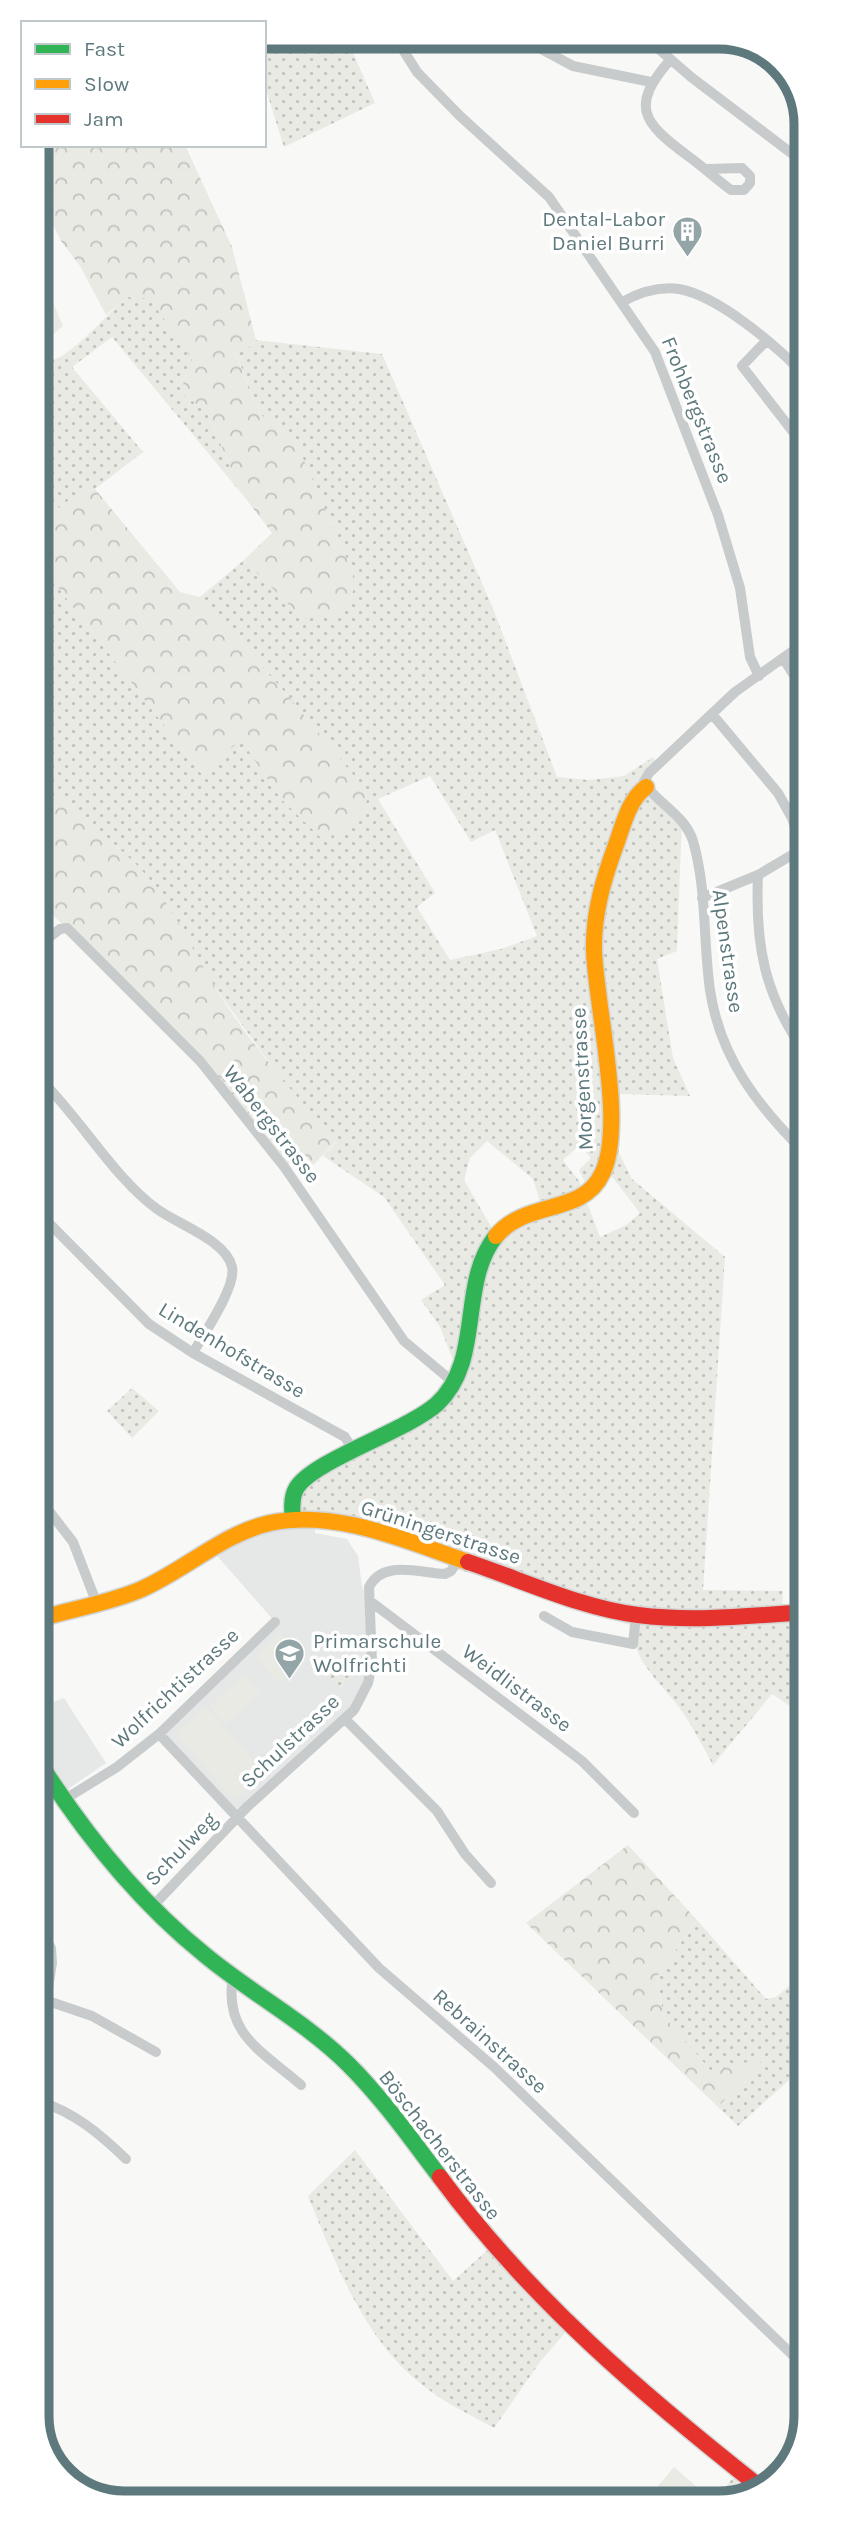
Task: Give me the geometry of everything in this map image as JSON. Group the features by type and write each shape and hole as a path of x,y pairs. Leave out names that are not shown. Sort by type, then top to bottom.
{"street":[{"name":"Frohbergstrasse","path":"403,49 426,81 549,197 642,329 666,374 718,515 740,588 750,657 758,676"},
{"path":"541,49 573,66 650,82"},
{"path":"658,49 794,155"},
{"path":"670,60 650,82 646,98 650,122 664,138 707,169"},
{"path":"622,302 648,290 687,291 729,314 794,365"},
{"path":"766,341 742,366 794,433"},
{"name":"Morgenstrasse","path":"293,1520 295,1488 353,1450 414,1420 442,1400 453,1382 486,1255 496,1235 521,1215 590,1193 599,1186 607,1169 610,1122 595,924 602,890 634,796 646,787 649,773 712,714 794,650"},
{"path":"783,658 794,675"},
{"path":"712,714 778,793 794,824"},
{"name":"Alpenstrasse","path":"646,787 682,818 688,829 702,898 710,991 732,1063 751,1095 794,1141"},
{"path":"702,898 794,857"},
{"path":"758,875 758,940 763,967 794,1037"},
{"name":"Wabergstrasse","path":"49,938 60,929 67,929 200,1061 285,1168 404,1341 453,1382"},
{"path":"49,1087 136,1191 157,1209 198,1232 227,1256 233,1268 229,1289 193,1353"},
{"name":"Lindenhofstrasse","path":"49,1223 149,1324 193,1353 345,1437 353,1450"},
{"path":"49,1512 73,1542 97,1604"},
{"name":"Grüningerstrasse","path":"49,1616 97,1604 151,1585 233,1536 259,1526 293,1520 316,1520 362,1527 580,1600 636,1615 703,1619 794,1613"},
{"name":"Schulstrasse","path":"238,1817 346,1720 360,1702 370,1673 373,1653 369,1587 382,1572 393,1570 444,1574 451,1571 459,1559"},
{"name":"Weidlistrasse","path":"370,1601 582,1761 634,1813"},
{"path":"544,1616 572,1632 633,1644 636,1615"},
{"name":"Wolfrichtistrasse","path":"62,1801 117,1768 159,1734 275,1622"},
{"path":"346,1720 437,1811 465,1854 491,1883"},
{"name":"Rebrainstrasse","path":"159,1734 379,1968 494,2067 794,2356"},
{"name":"Böschacherstrasse","path":"49,1779 62,1801 152,1907 233,1976 281,2008 347,2064 389,2108 450,2193 493,2245 570,2327 754,2482"},
{"name":"Schulweg","path":"152,1907 238,1817"},
{"path":"49,1944 49,1983"},
{"path":"233,1976 229,1995 232,2017 247,2038 300,2085"},
{"path":"49,2001 92,2016 156,2052"},
{"path":"49,2105 84,2121 126,2159"}],"shaded area":[{"path":"760,61 781,82 789,99"},
{"name":"Primarschule Wolfrichti","path":"316,1520 315,1533 347,1539 358,1556 362,1587 370,1601 373,1653 354,1710 238,1817 159,1734 275,1622 212,1550 233,1536"},
{"path":"64,1698 106,1763 65,1791 49,1761 49,1703"}],"green space":[{"path":"266,49 351,49 375,103 284,147 266,89"},
{"path":"49,147 186,147 232,247 256,340 248,348 234,350 260,414 296,442 356,580 350,602 332,615 303,619 244,560 272,533 242,494 206,410 180,393 192,359 150,299 128,297 106,315 80,266 61,241 49,216"},
{"path":"49,294 50,295 63,326 49,338"},
{"path":"128,297 150,298 193,359 180,393 206,410 242,494 112,337 72,367 143,452 95,489 71,499 49,515 49,361 71,349"},
{"path":"256,340 382,354 492,606 557,777 589,780 624,776 653,757 657,765 645,780 682,818 677,951 657,959 673,1058 690,1096 620,1094 619,1153 632,1179 725,1257 703,1590 783,1591 782,1614 794,1613 794,1709 772,1694 713,1765 683,1713 643,1662 634,1639 633,1626 454,1568 459,1560 362,1527 293,1520 295,1488 414,1420 457,1370 440,1327 421,1300 445,1285 384,1197 323,1156 337,1142 283,1082 217,990 58,796 49,797 49,576 201,773 241,739 282,800 369,795 289,697 200,597 244,560 303,619 356,580 296,443 260,414 234,349 248,348","holes":["430,776 471,842 495,830 537,936 501,949 450,960 417,907 435,893 378,799","487,1141 533,1179 542,1208 496,1235 464,1180 470,1158","580,1145 591,1158 579,1170 590,1193 607,1170 640,1213 626,1225 600,1237 579,1181 563,1160"]},
{"path":"95,489 180,592 200,597 289,697 370,795 356,817 339,832 323,840 282,800 241,740 201,773 49,576 49,515 71,499"},
{"path":"58,795 120,849 152,882 218,992 245,1031 289,1087 337,1141 313,1165 303,1153 285,1168 200,1061 49,911 49,797"},
{"path":"132,1388 159,1411 132,1438 107,1411"},
{"path":"280,1634 304,1661 280,1684 255,1657"},
{"path":"325,1657 336,1670 341,1667 351,1678 340,1688 318,1663"},
{"path":"244,1675 260,1693 225,1724 209,1706"},
{"path":"206,1707 265,1773 234,1800 176,1733"},
{"path":"628,1845 697,1920 656,1978 664,2016 711,2071 764,2058 718,2107 526,1923"},
{"path":"697,1920 766,1999 776,1997 794,1982 794,2076 738,2126 718,2107 763,2059 711,2071 664,2016 656,1978"},
{"path":"355,2150 453,2281 493,2245 570,2327 540,2362 494,2428 441,2399 404,2368 369,2324 341,2274 308,2196"},
{"path":"674,2467 702,2491 664,2491 658,2486"},
{"path":"739,2471 753,2482 739,2488 722,2491"}],"traffic: fast":[{"path":"293,1520 293,1496 305,1478 339,1457 423,1414 437,1404 451,1386 461,1366 477,1276 484,1255 496,1236"},
{"path":"49,1777 94,1841 157,1912 205,1955 315,2035 349,2065 385,2105 440,2177"}],"traffic: slow":[{"path":"496,1236 509,1224 523,1217 581,1196 593,1187 602,1174 609,1153 611,1097 596,975 595,923 604,882 625,819 635,798 646,787"},
{"path":"49,1616 142,1589 221,1543 270,1523 320,1520 346,1524 371,1529 468,1562"}],"traffic: jam":[{"path":"468,1562 573,1600 638,1615 700,1618 794,1613"},
{"path":"440,2177 512,2264 590,2343 631,2381 754,2482"}],"place":[{"name":"Dental-Labor Daniel Burri","path":"688,258"},
{"name":"Primarschule Wolfrichti","path":"290,1680"}]}
